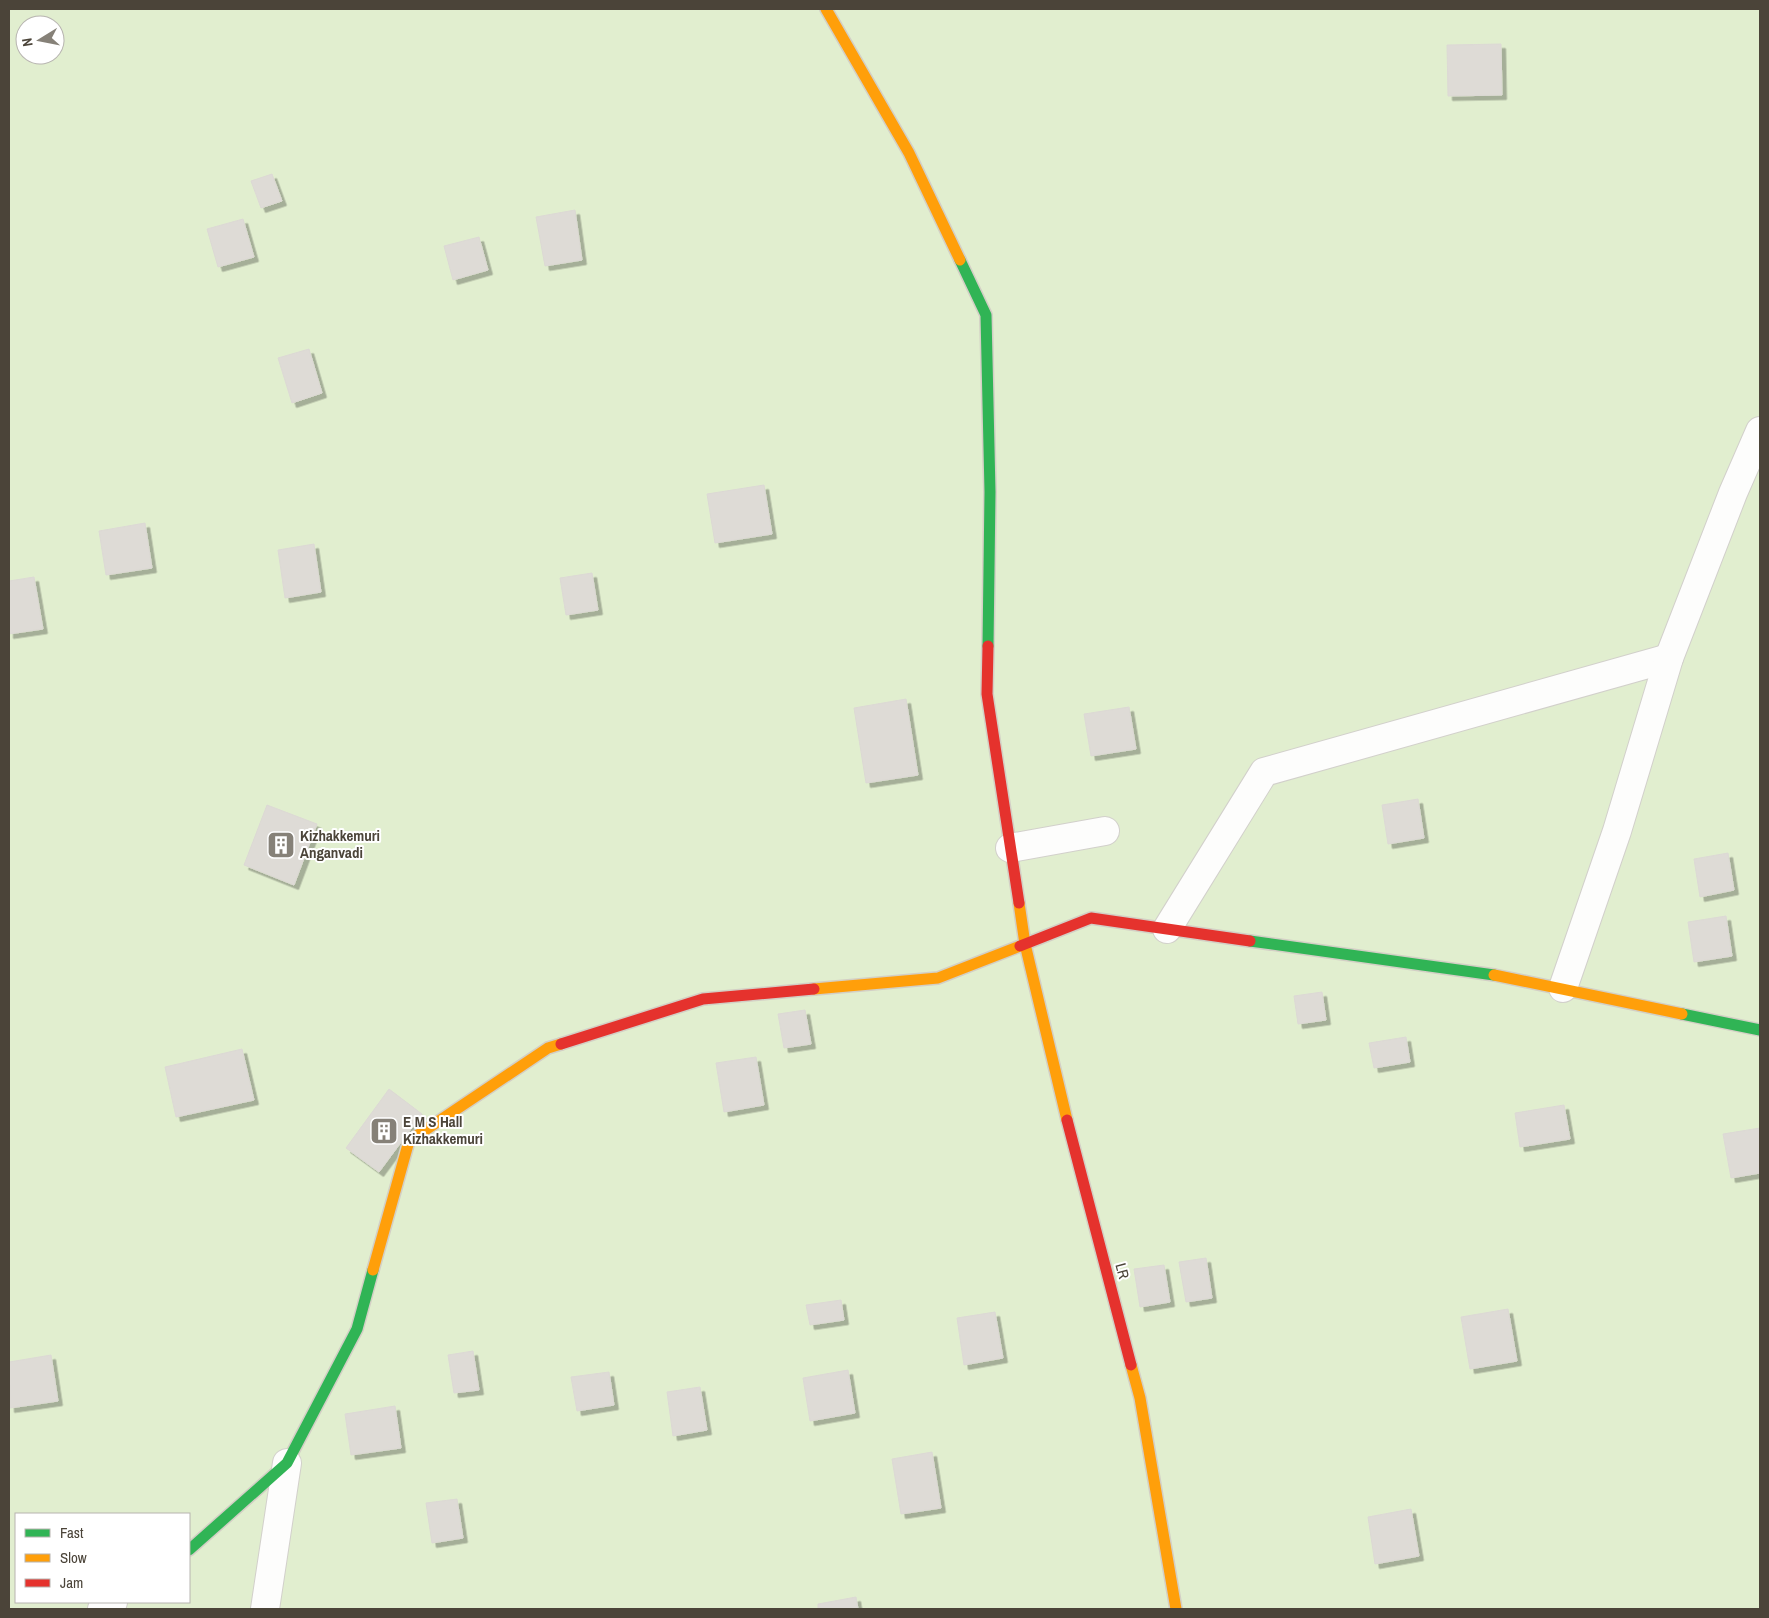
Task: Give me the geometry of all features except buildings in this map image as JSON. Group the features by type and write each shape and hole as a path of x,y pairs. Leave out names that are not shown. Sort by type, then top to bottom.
{"street":[{"name":"LR","path":"826,9 909,153 986,315 990,492 987,694 1025,944 1081,1177 1140,1398 1176,1609"},
{"path":"1563,988 1617,831 1669,658 1733,493 1760,432"},
{"path":"1168,929 1264,772 1669,658"},
{"path":"1010,848 1105,831"},
{"path":"265,1609 287,1463 357,1328 408,1141 548,1048 703,999 938,978 1091,918 1514,978 1760,1030"},
{"path":"190,1549 287,1463"}],"green space":[{"path":"9,9 1760,9 1760,1609 9,1609"}],"traffic: fast":[{"path":"960,260 986,315 990,492 988,646"},
{"path":"1250,941 1494,975"},
{"path":"1682,1014 1760,1030"},
{"path":"190,1549 287,1463 357,1329 373,1270"}],"traffic: slow":[{"path":"826,9 909,153 960,260"},
{"path":"1019,903 1025,944 1067,1120"},
{"path":"814,989 938,978 1020,946"},
{"path":"1494,975 1682,1014"},
{"path":"373,1270 409,1141 548,1048 561,1044"},
{"path":"1131,1365 1140,1398 1176,1609"}],"traffic: jam":[{"path":"988,646 987,694 1019,903"},
{"path":"1020,946 1091,918 1250,941"},
{"path":"561,1044 703,999 814,989"},
{"path":"1067,1120 1131,1365"}],"place":[{"name":"Kizhakkemuri Anganvadi","path":"281,845"},
{"name":"E M S Hall Kizhakkemuri","path":"384,1131"}]}
